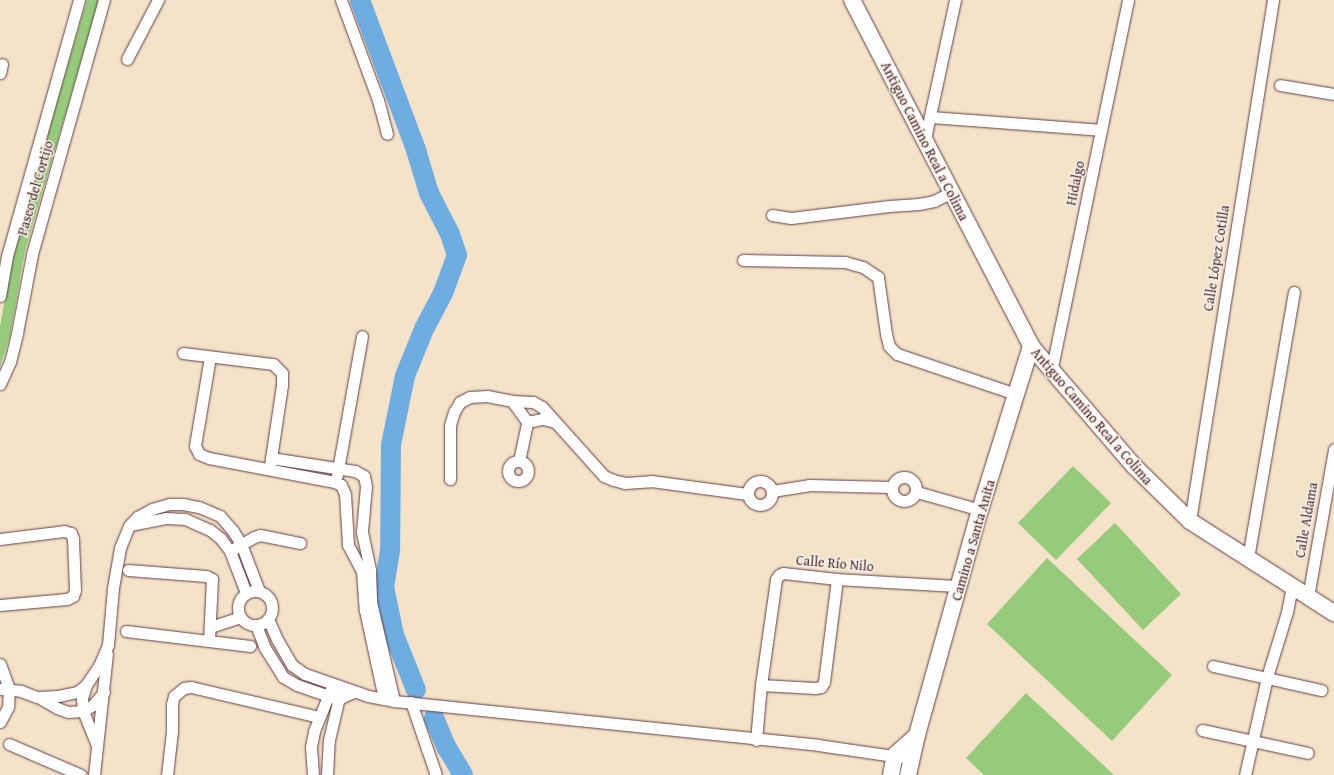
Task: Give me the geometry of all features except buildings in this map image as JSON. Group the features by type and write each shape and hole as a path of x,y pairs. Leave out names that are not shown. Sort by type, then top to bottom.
{"main road":[{"name":"Antiguo Camino Real a Colima","path":"852,0 1031,346 1051,372 1134,466 1190,521 1334,613"},
{"name":"Camino a Santa Anita","path":"909,768 980,510 1031,346"},
{"path":"891,775 895,755 917,735"}],"street":[{"name":"Paseo del Cortijo","path":"0,296 7,256 79,0"},
{"name":"Paseo del Cortijo","path":"0,384 10,362 32,254 104,0"},
{"path":"127,59 158,0"},
{"path":"341,0 378,100 388,134"},
{"path":"925,139 955,0"},
{"name":"Hidalgo","path":"1051,372 1128,0"},
{"name":"Calle López Cotilla","path":"1190,521 1273,0"},
{"path":"1280,85 1334,94"},
{"path":"930,117 1101,130"},
{"path":"772,215 791,218 889,206 919,204 934,201 952,192"},
{"path":"743,260 845,262 863,267 878,277 886,334 889,346 897,354 1016,394"},
{"path":"1248,558 1294,292"},
{"path":"335,482 362,336"},
{"path":"184,353 274,364 282,373 282,384 269,469"},
{"path":"210,357 195,446 199,454 210,458 335,482 341,485 345,494 348,545 362,571 365,610 389,700"},
{"path":"450,479 450,425 460,402 470,397 488,396 512,401 533,402 542,407 604,476 613,480 625,482 651,481 747,494"},
{"path":"512,401 527,422 519,461"},
{"path":"527,422 543,419 555,422"},
{"name":"Calle Aldama","path":"1308,596 1334,449"},
{"path":"271,458 355,471 364,476 366,486 362,532 370,570 371,602 389,700"},
{"path":"899,477 908,477 915,483 917,492 910,500 900,501 893,494 892,487 895,480 899,477"},
{"path":"759,480 768,483 772,491 770,500 761,505 752,502 747,494 750,484 759,480"},
{"path":"772,491 809,485 892,487"},
{"path":"917,492 980,510"},
{"path":"94,775 104,692 113,588 120,548 129,526 137,517 152,509 168,504 199,506 220,516 233,530 241,544 259,591"},
{"path":"129,526 165,518 185,519 210,530 221,539 230,551 246,593"},
{"path":"0,539 64,531 71,533 73,539 75,590 73,596 67,599 0,605"},
{"path":"230,551 260,535 300,543"},
{"path":"128,570 206,576 212,579 208,641"},
{"name":"Calle Río Nilo","path":"756,740 761,685 776,579 783,573 837,579 960,586"},
{"path":"761,685 821,687 824,682 837,579"},
{"path":"1245,775 1267,677 1287,612 1292,587"},
{"path":"268,619 256,625 244,621 240,616 238,603 246,593 259,591 265,594 272,606 268,619 278,641 292,665 305,674 354,692 389,700 895,755 909,768"},
{"path":"210,627 240,616"},
{"path":"256,625 265,648 283,677 298,685 333,697 354,692"},
{"path":"126,631 250,646"},
{"path":"97,746 83,710 82,698 86,685 99,666 108,645"},
{"path":"0,664 8,707 1,717"},
{"path":"1213,666 1321,690"},
{"path":"37,697 66,695 77,692 86,685"},
{"path":"327,775 333,697 337,686"},
{"path":"167,775 171,744 172,704 174,696 184,688 191,687 319,717"},
{"path":"5,689 37,697 56,708 68,712 83,710 93,705 104,692"},
{"path":"313,775 311,747 319,717 333,697"},
{"path":"411,702 436,775"},
{"path":"1202,730 1308,753"},
{"path":"10,744 81,775"}],"green space":[{"path":"87,0 99,0 25,251 10,336 0,367 0,327 14,248"},
{"path":"1073,466 1111,503 1056,560 1018,523"},
{"path":"1115,523 1181,594 1143,630 1077,559"},
{"path":"1047,558 1172,675 1112,741 987,624"},
{"path":"1026,693 1114,775 984,775 966,758"}],"waterway":[{"path":"360,0 416,150 429,193 450,234 457,255 443,293 424,329 405,376 391,445 390,550 384,587 394,635 416,690"},
{"path":"434,718 447,748 463,775"}]}
